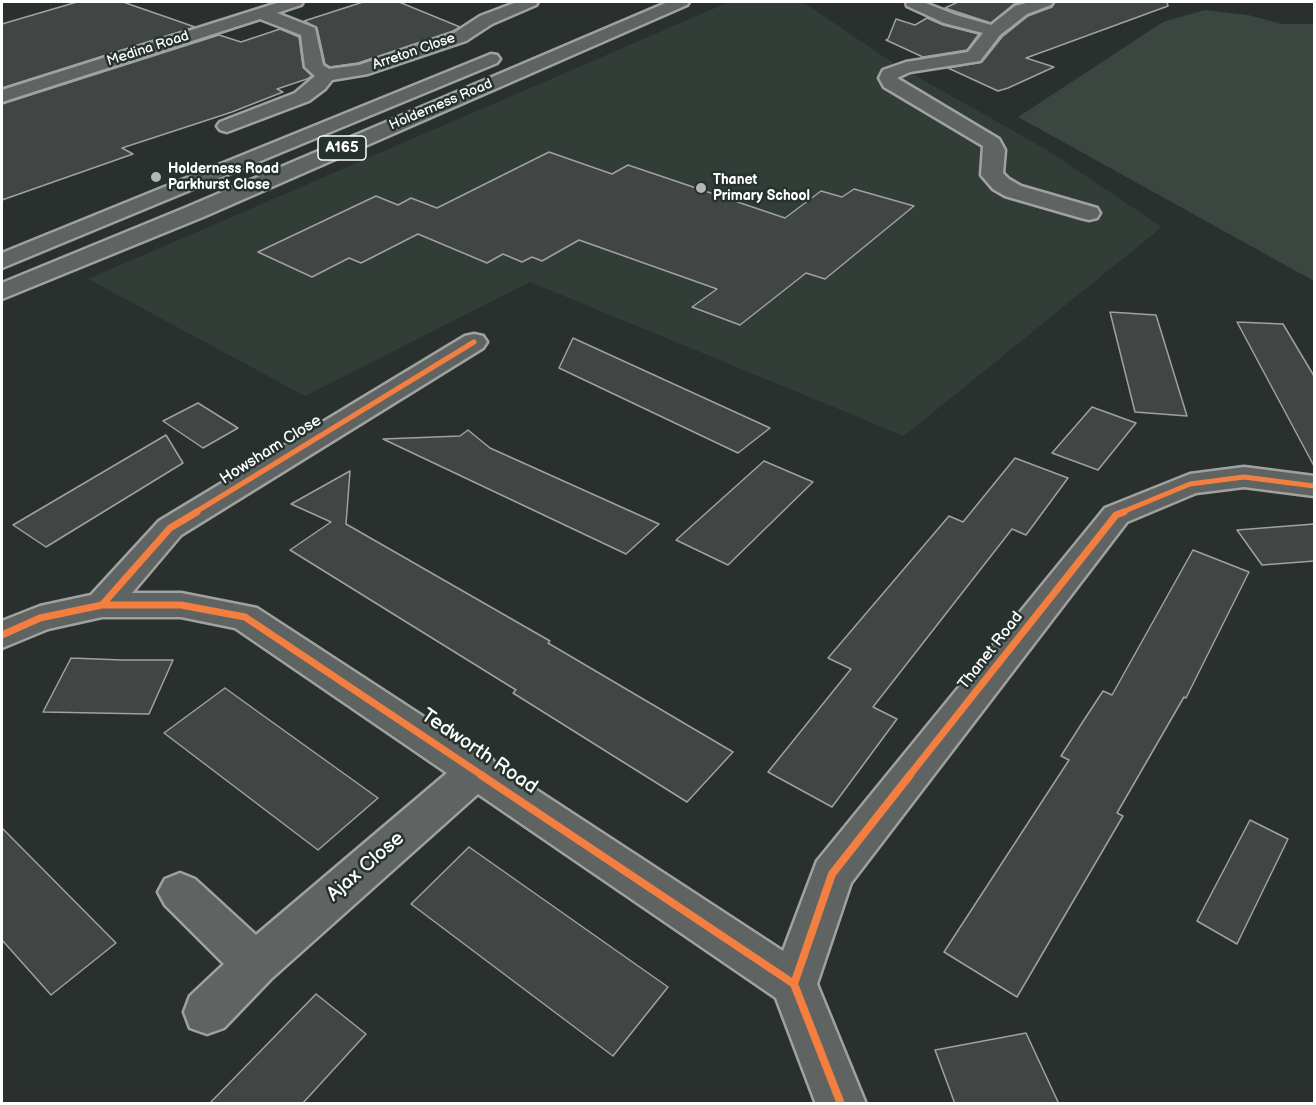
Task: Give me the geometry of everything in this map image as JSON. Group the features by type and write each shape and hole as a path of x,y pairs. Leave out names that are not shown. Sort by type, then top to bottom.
{"main road":[{"name":"Medina Road","path":"2,96 295,2"},
{"name":"Arreton Close","path":"326,75 362,70 450,40 486,20 530,2"},
{"path":"564,31 641,2"},
{"name":"Holderness Road","path":"2,292 195,212 681,2"},
{"path":"1045,2 1021,10 994,31 975,57 906,67 890,74 888,78 891,83 992,143 995,150 990,167 992,176 1000,184 1013,191 1089,213"},
{"path":"909,3 950,19 994,31"},
{"path":"227,126 302,97 318,85 326,75 314,67 309,32 261,13"},
{"name":"Holderness Road","path":"2,261 509,52"},
{"name":"Howsham Close","path":"102,605 170,528 474,342"},
{"name":"Thanet Road","path":"794,984 832,874 1116,516 1190,484 1244,477 1314,486"},
{"name":"Tedworth Road","path":"2,635 40,618 102,605 181,605 245,617 478,770 794,984"},
{"name":"Ajax Close","path":"207,1012 255,964 478,770"},
{"path":"180,892 255,964"},
{"path":"794,984 841,1104"}],"shaded area":[{"name":"Thanet Primary School","path":"729,2 803,2 890,61 1047,150 1162,227 904,436 530,282 305,396 88,279"},
{"path":"1205,10 1248,15 1282,24 1314,24 1314,281 1018,117 1163,22"}],"building":[{"path":"77,2 123,2 195,27 2,88 2,24"},
{"path":"363,2 399,2 460,27 358,63 330,67 325,64 317,28 304,21"},
{"path":"958,2 1023,2 1014,4 991,23 945,8"},
{"path":"1055,2 1167,2 1168,6 1026,58 1054,67 998,91 948,68 982,62 1002,37 1028,16 1052,7"},
{"path":"927,18 943,25 979,34 967,50 923,57 886,40 896,19 915,25"},
{"path":"280,29 299,37 303,67 312,76 277,89 283,92 232,112 122,148 133,154 2,200 2,104 219,35 241,42"},
{"path":"549,152 612,174 628,165 785,218 821,191 842,197 854,189 914,206 825,279 806,273 740,325 692,307 717,289 579,240 542,261 532,257 522,262 503,254 487,263 418,234 361,263 349,258 312,277 258,252 376,196 398,205 411,198 437,208"},
{"path":"1110,312 1156,315 1187,416 1135,412"},
{"path":"1237,322 1283,324 1314,376 1314,466"},
{"path":"573,338 770,428 738,453 559,368"},
{"path":"198,403 238,428 203,448 163,421"},
{"path":"1092,407 1136,423 1098,470 1052,453"},
{"path":"468,430 490,448 659,524 626,554 383,439 460,436"},
{"path":"166,435 183,463 46,547 13,525"},
{"path":"1015,458 1068,478 1026,535 1012,529 873,707 897,719 832,807 768,772 851,669 828,658 949,516 963,522"},
{"path":"764,461 813,482 728,565 676,540"},
{"path":"350,471 346,524 550,641 548,643 733,752 687,802 513,693 516,690 290,550 331,522 291,504"},
{"path":"1314,524 1314,561 1262,565 1237,530"},
{"path":"1193,550 1249,572 1186,698 1184,697 1117,813 1123,816 1017,997 944,952 1069,760 1061,756 1082,723 1103,691 1112,695"},
{"path":"71,658 173,660 149,714 43,712"},
{"path":"225,688 378,798 318,850 164,733"},
{"path":"1250,820 1288,839 1237,944 1197,921"},
{"path":"2,828 116,943 51,995 2,940"},
{"path":"469,847 668,987 613,1056 411,904"},
{"path":"316,994 366,1034 302,1104 209,1104"},
{"path":"1026,1033 1059,1104 955,1104 935,1050"}],"cycle path":[{"path":"102,605 170,528 474,342"},
{"path":"794,984 832,874 1116,515 1190,484 1244,477 1314,486"},
{"path":"2,635 40,618 102,605 181,605 245,617 794,984 841,1104"}],"place":[{"name":"Holderness Road Parkhurst Close","path":"156,177"},
{"name":"Thanet Primary School","path":"701,188"}]}
